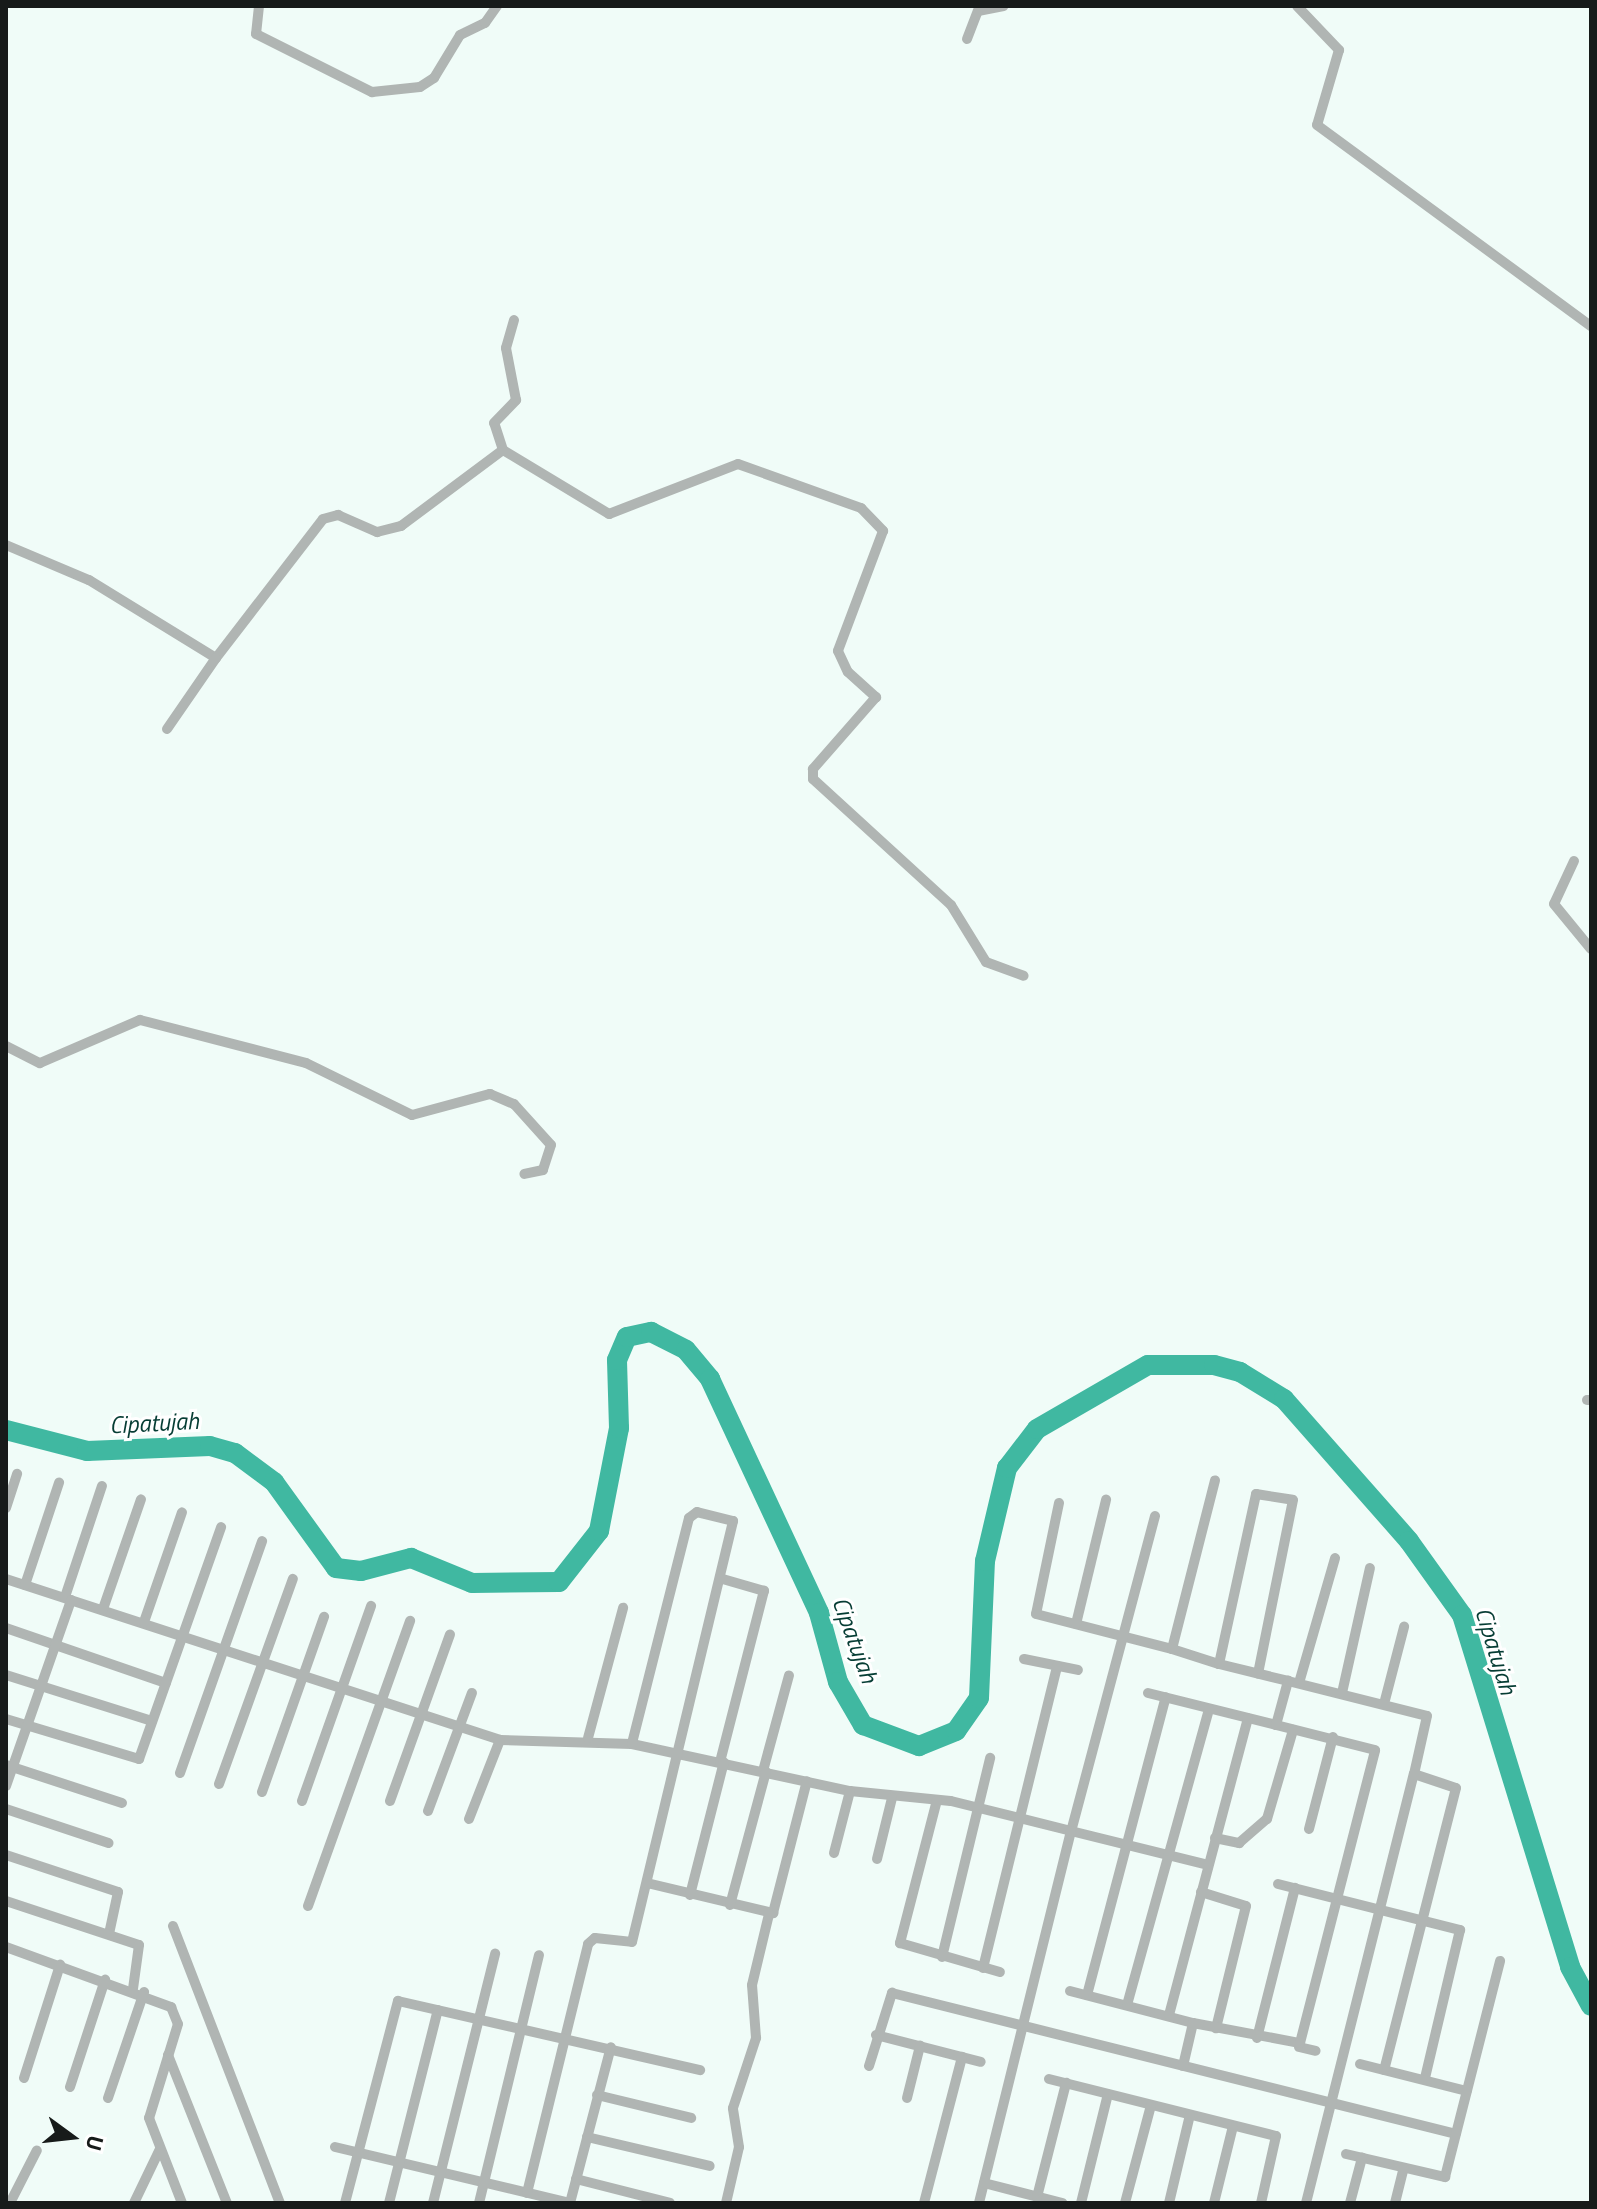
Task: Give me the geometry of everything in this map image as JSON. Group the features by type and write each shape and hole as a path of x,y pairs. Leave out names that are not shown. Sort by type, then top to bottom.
{"street":[{"path":"259,6 256,34 372,92 420,87 434,78 460,35 485,23 497,6"},
{"path":"967,39 976,9 1004,6"},
{"path":"1297,6 1339,50 1317,125 1591,326"},
{"path":"514,320 506,348 516,400 494,423 503,450 609,514 738,464 877,517 883,531 838,651 848,672 876,697 813,769 813,779 951,905 986,962 1024,976"},
{"path":"167,729 216,658 323,519 338,515 377,532 401,526 503,450"},
{"path":"6,545 89,580 216,658"},
{"path":"1574,861 1557,884 1554,904 1591,949"},
{"path":"6,1046 40,1063 140,1020 306,1063 412,1115 490,1094 528,1116 551,1145 543,1170 524,1174"},
{"path":"6,1508 17,1474"},
{"path":"1172,1649 1215,1480"},
{"path":"25,1585 59,1483"},
{"path":"6,1786 9,1766 56,1645 102,1486"},
{"path":"1219,1664 1261,1491 1297,1506 1258,1673"},
{"path":"103,1609 141,1499"},
{"path":"1076,1624 1106,1500"},
{"path":"1059,1503 1034,1610 1219,1664 1342,1693 1428,1718 1306,2203"},
{"path":"144,1622 182,1512"},
{"path":"527,2193 589,1942 631,1943 735,1525 692,1513 632,1744"},
{"path":"979,2203 1071,1831 1155,1516"},
{"path":"6,1719 137,1760 221,1527"},
{"path":"180,1773 262,1541"},
{"path":"1276,1725 1294,1682 1335,1558"},
{"path":"1342,1693 1370,1568"},
{"path":"6,1579 183,1633 500,1740 588,1738 632,1744 850,1791 978,1807 1208,1865"},
{"path":"219,1784 293,1579"},
{"path":"690,1895 764,1591 723,1579"},
{"path":"302,1801 371,1606"},
{"path":"588,1738 623,1608"},
{"path":"262,1792 324,1617"},
{"path":"308,1906 410,1621"},
{"path":"1384,1704 1404,1627"},
{"path":"6,1628 166,1683"},
{"path":"390,1801 450,1634"},
{"path":"1024,1659 1078,1670"},
{"path":"983,1968 1057,1666"},
{"path":"6,1675 152,1721"},
{"path":"730,1905 789,1675"},
{"path":"428,1811 472,1693"},
{"path":"1148,1693 1389,1751"},
{"path":"1087,1995 1166,1697"},
{"path":"1127,2005 1165,1854 1209,1709"},
{"path":"1169,2015 1248,1718"},
{"path":"1215,1838 1239,1843 1265,1821 1293,1730"},
{"path":"1309,1829 1333,1737"},
{"path":"469,1819 500,1740"},
{"path":"1299,2047 1374,1748"},
{"path":"942,1957 990,1758"},
{"path":"9,1766 122,1803"},
{"path":"1384,2070 1420,1918 1456,1787 1414,1774"},
{"path":"726,2203 739,2147 733,2108 756,2038 752,1985 807,1781"},
{"path":"834,1853 850,1791"},
{"path":"877,1859 892,1798"},
{"path":"937,1800 900,1941 942,1957 1000,1972"},
{"path":"6,1809 108,1843"},
{"path":"6,1855 121,1894 109,1934"},
{"path":"647,1883 769,1914"},
{"path":"1278,1884 1420,1918 1461,1933 1425,2078"},
{"path":"1257,2038 1295,1888"},
{"path":"1201,1892 1246,1906 1216,2028"},
{"path":"6,1901 109,1934 142,1948 138,1990 108,2098"},
{"path":"173,1926 280,2203"},
{"path":"6,1947 167,2001 177,2019 149,2116 182,2203"},
{"path":"433,2203 495,1954"},
{"path":"479,2203 539,1955"},
{"path":"1346,2154 1444,2177 1500,1961"},
{"path":"24,2078 60,1965"},
{"path":"70,2087 105,1980"},
{"path":"1070,1991 1316,2051"},
{"path":"869,2066 876,2035 892,1993 1456,2134"},
{"path":"345,2203 395,2003 438,2010 564,2042 611,2047 700,2070"},
{"path":"389,2203 438,2010"},
{"path":"1183,2066 1193,2023"},
{"path":"876,2035 981,2062"},
{"path":"907,2098 920,2046"},
{"path":"335,2147 570,2203 611,2047"},
{"path":"168,2055 227,2203"},
{"path":"924,2203 962,2057"},
{"path":"1360,2064 1467,2091"},
{"path":"1049,2079 1277,2139 1261,2203"},
{"path":"1037,2197 1066,2083"},
{"path":"1081,2203 1108,2094"},
{"path":"597,2095 691,2118"},
{"path":"1125,2203 1151,2105"},
{"path":"1169,2203 1190,2115"},
{"path":"1214,2203 1233,2126"},
{"path":"587,2137 710,2166"},
{"path":"134,2203 160,2149"},
{"path":"10,2203 37,2150"},
{"path":"1350,2203 1362,2158"},
{"path":"1395,2203 1404,2168"},
{"path":"576,2179 670,2203"},
{"path":"984,2183 1062,2203"}],"waterway":[{"name":"Cipatujah","path":"6,1430 87,1451 210,1446 235,1453 274,1482 336,1568 361,1571 411,1558 472,1583 559,1582 599,1531 619,1428 617,1360 627,1337 651,1332 686,1350 710,1379 819,1613 838,1682 863,1725 919,1746 956,1731 979,1698 985,1561 1007,1468 1037,1429 1148,1365 1214,1365 1240,1372 1284,1399 1409,1541 1462,1615 1570,1967 1591,2006"}]}
